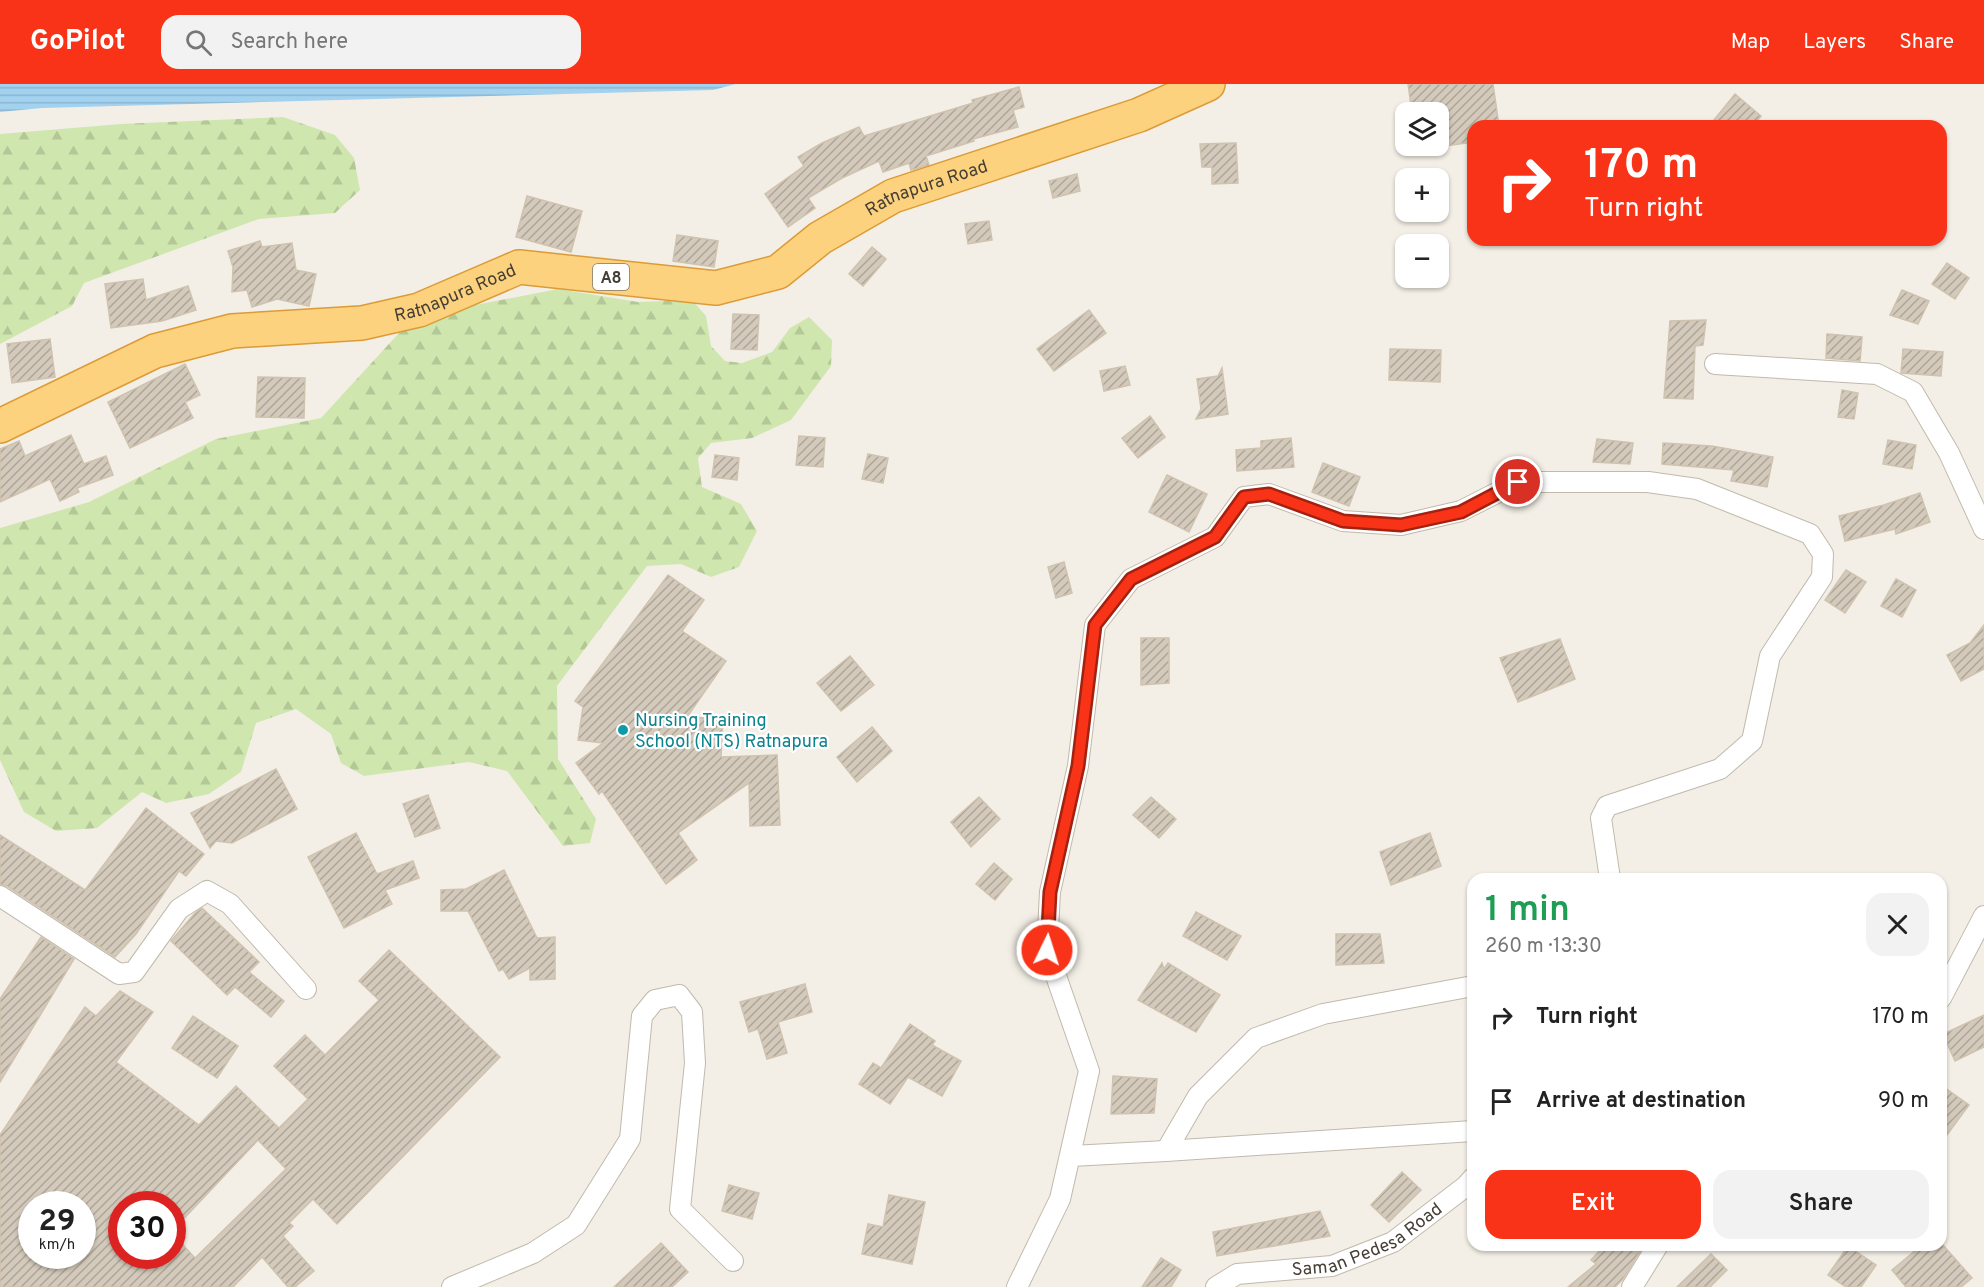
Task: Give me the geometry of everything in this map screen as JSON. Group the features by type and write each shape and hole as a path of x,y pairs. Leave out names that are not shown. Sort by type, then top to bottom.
{"highway":[{"name":"Ratnapura Road","path":"0,426 154,351 232,331 362,323 419,310 519,267 716,288 778,272 819,238 893,196 1139,115 1208,84"}],"street":[{"path":"1714,364 1877,374 1913,392 1949,453 1984,529"},
{"path":"1017,1287 1060,1199 1089,1071 1047,950 1050,892 1078,766 1095,625 1131,579 1215,537 1244,497 1269,494 1343,521 1401,525 1461,512 1518,482 1648,482 1697,489 1810,534 1823,554 1822,577 1770,656 1752,741 1720,769 1607,806 1601,818 1609,873"},
{"path":"1,897 118,974 134,972 179,909 207,891 230,904 306,989"},
{"path":"1947,987 1984,916"},
{"path":"1166,1151 1198,1096 1256,1038 1323,1014 1467,987"},
{"path":"452,1287 533,1253 576,1225 630,1139 642,1016 655,1000 679,995 692,1012 695,1063 680,1209 733,1261"},
{"path":"1071,1155 1467,1131"},
{"name":"Saman Pedesa Road","path":"1216,1287 1237,1274 1332,1266 1393,1242 1467,1185"},
{"path":"1632,1287 1654,1251"}],"green space":[{"path":"283,117 335,135 354,158 360,190 335,213 259,219 84,283 72,306 0,344 0,134 121,124"},
{"path":"558,289 638,302 692,300 706,316 711,346 725,361 742,363 772,352 790,328 809,317 832,340 831,366 791,420 752,438 711,443 698,458 702,487 741,504 757,531 739,567 711,577 681,564 647,566 557,686 558,759 596,819 590,843 563,846 507,771 469,762 364,776 341,763 331,734 296,709 256,723 241,772 209,794 166,803 142,792 97,828 56,831 24,812 0,760 0,528 89,502 216,439 321,418 399,333 470,306"}],"water":[{"path":"0,84 736,84 713,90 42,108 0,112"}],"building":[{"path":"1408,84 1493,84 1498,120 1467,120 1467,143 1449,145 1449,102 1411,102"},
{"path":"1019,87 1024,107 1013,110 1018,127 973,139 974,141 926,156 929,165 911,170 909,163 883,172 879,161 842,178 808,198 815,208 788,227 765,194 804,166 798,157 822,143 859,127 864,136"},
{"path":"1735,94 1761,116 1758,120 1714,120"},
{"path":"1236,143 1238,183 1212,184 1212,167 1202,167 1200,144"},
{"path":"1077,174 1080,191 1053,198 1049,181"},
{"path":"527,196 582,211 571,252 516,237"},
{"path":"989,221 992,240 968,244 965,224"},
{"path":"677,235 718,241 714,267 673,261"},
{"path":"260,241 262,247 292,243 296,270 316,274 309,306 277,299 252,307 247,290 232,292 233,267 228,251"},
{"path":"872,247 886,259 863,286 849,274"},
{"path":"1947,263 1969,278 1955,299 1932,284"},
{"path":"143,279 146,300 188,286 196,310 162,321 111,328 105,284"},
{"path":"1902,290 1929,301 1918,324 1890,315"},
{"path":"1089,310 1106,333 1054,371 1037,349"},
{"path":"733,314 759,315 757,350 731,349"},
{"path":"1706,320 1703,345 1695,346 1693,399 1664,398 1670,321"},
{"path":"1827,334 1862,337 1860,361 1826,358"},
{"path":"50,339 55,377 12,383 7,344"},
{"path":"1390,349 1441,350 1440,382 1389,380"},
{"path":"1903,349 1943,352 1941,376 1901,373"},
{"path":"185,364 200,395 185,402 193,418 130,448 108,402"},
{"path":"1125,366 1130,385 1104,391 1100,371"},
{"path":"1222,368 1228,414 1196,419 1201,409 1197,379 1218,376"},
{"path":"258,377 305,378 304,418 256,417"},
{"path":"1842,390 1858,393 1854,419 1838,417"},
{"path":"1150,416 1165,437 1138,458 1122,438"},
{"path":"71,435 84,464 106,456 113,475 77,488 79,492 60,501 50,479 0,502 0,449 19,441 25,456"},
{"path":"799,436 825,438 823,467 796,465"},
{"path":"1291,438 1294,467 1237,471 1236,450 1261,448 1261,441"},
{"path":"1597,439 1633,443 1630,464 1593,462"},
{"path":"1888,440 1916,445 1912,469 1883,464"},
{"path":"1663,443 1712,446 1773,457 1767,487 1731,481 1734,470 1662,464"},
{"path":"868,454 888,458 883,483 862,479"},
{"path":"715,455 739,458 737,480 712,477"},
{"path":"1323,463 1360,477 1349,506 1312,492"},
{"path":"1167,475 1207,494 1189,532 1149,512"},
{"path":"1920,493 1930,522 1896,534 1895,529 1845,541 1839,516"},
{"path":"1064,562 1072,593 1056,598 1048,567"},
{"path":"1846,570 1866,582 1845,613 1825,600"},
{"path":"668,575 704,600 682,631 726,661 687,717 723,719 721,757 777,755 780,825 750,826 749,783 678,833 697,860 666,884 602,791 599,794 576,763 603,743 578,740 583,707 575,701"},
{"path":"1896,579 1916,590 1902,617 1881,606"},
{"path":"1984,625 1984,669 1961,681 1947,655 1970,643"},
{"path":"1141,638 1169,638 1169,683 1141,685"},
{"path":"1560,639 1575,679 1518,702 1500,658"},
{"path":"850,656 874,685 841,711 817,683"},
{"path":"872,727 892,751 857,782 837,757"},
{"path":"276,769 297,809 232,843 216,841 210,848 191,813"},
{"path":"428,795 440,828 415,837 403,804"},
{"path":"979,797 1000,819 971,847 951,822"},
{"path":"1151,797 1176,819 1159,838 1133,815"},
{"path":"146,808 204,854 186,876 179,871 136,934 115,957 7,886 0,884 0,835 85,890"},
{"path":"356,833 377,874 413,861 419,878 385,890 392,904 344,928 308,857"},
{"path":"1430,833 1441,866 1391,885 1380,852"},
{"path":"994,863 1012,879 995,900 976,884"},
{"path":"504,870 537,938 555,937 555,979 530,980 530,968 509,979 503,969 499,971 468,911 441,911 441,890 466,889"},
{"path":"202,908 259,962 249,972 284,1001 271,1017 235,987 227,995 171,941"},
{"path":"1196,912 1241,936 1227,960 1183,936"},
{"path":"1336,934 1380,934 1384,963 1336,965"},
{"path":"41,937 74,959 0,1082 0,999"},
{"path":"389,950 500,1057 337,1224 313,1199 289,1223 293,1226 283,1236 314,1271 295,1287 288,1287 262,1257 233,1287 0,1287 0,1135 85,1007 96,1016 120,991 153,1012 116,1062 199,1125 236,1086 279,1128 308,1099 274,1066 305,1035 325,1055 379,1000 359,981"},
{"path":"1162,963 1164,969 1168,963 1220,995 1196,1032 1138,1000"},
{"path":"805,984 812,1012 778,1022 787,1053 767,1059 758,1029 749,1032 740,1002"},
{"path":"1984,1015 1984,1047 1955,1061 1947,1043 1947,1032"},
{"path":"193,1016 238,1046 217,1078 172,1048"},
{"path":"910,1024 935,1041 932,1045 961,1061 942,1096 908,1077 890,1104 859,1084 873,1063 881,1068"},
{"path":"1113,1076 1157,1079 1154,1113 1111,1114"},
{"path":"1947,1089 1969,1105 1947,1135"},
{"path":"1402,1172 1421,1190 1389,1222 1371,1205"},
{"path":"729,1185 759,1193 752,1219 722,1211"},
{"path":"889,1195 925,1202 912,1264 862,1254 868,1224 883,1227"},
{"path":"1320,1211 1330,1236 1217,1256 1213,1232"},
{"path":"661,1243 688,1272 672,1287 614,1287"},
{"path":"1947,1250 1972,1278 1961,1287 1906,1287 1892,1270 1915,1251"},
{"path":"1599,1251 1640,1251 1623,1279 1615,1287 1568,1287 1596,1264 1591,1260"},
{"path":"1845,1251 1855,1251 1876,1265 1861,1287 1846,1287 1828,1275"},
{"path":"1711,1254 1727,1270 1710,1287 1677,1287"},
{"path":"1161,1258 1181,1270 1171,1287 1142,1287"}],"place":[{"name":"Nursing Training School (NTS) Ratnapura","path":"623,730"}],"route":[{"path":"1047,950 1050,892 1078,766 1095,625 1131,579 1215,537 1244,497 1269,494 1343,521 1401,525 1461,512 1518,482"}]}
